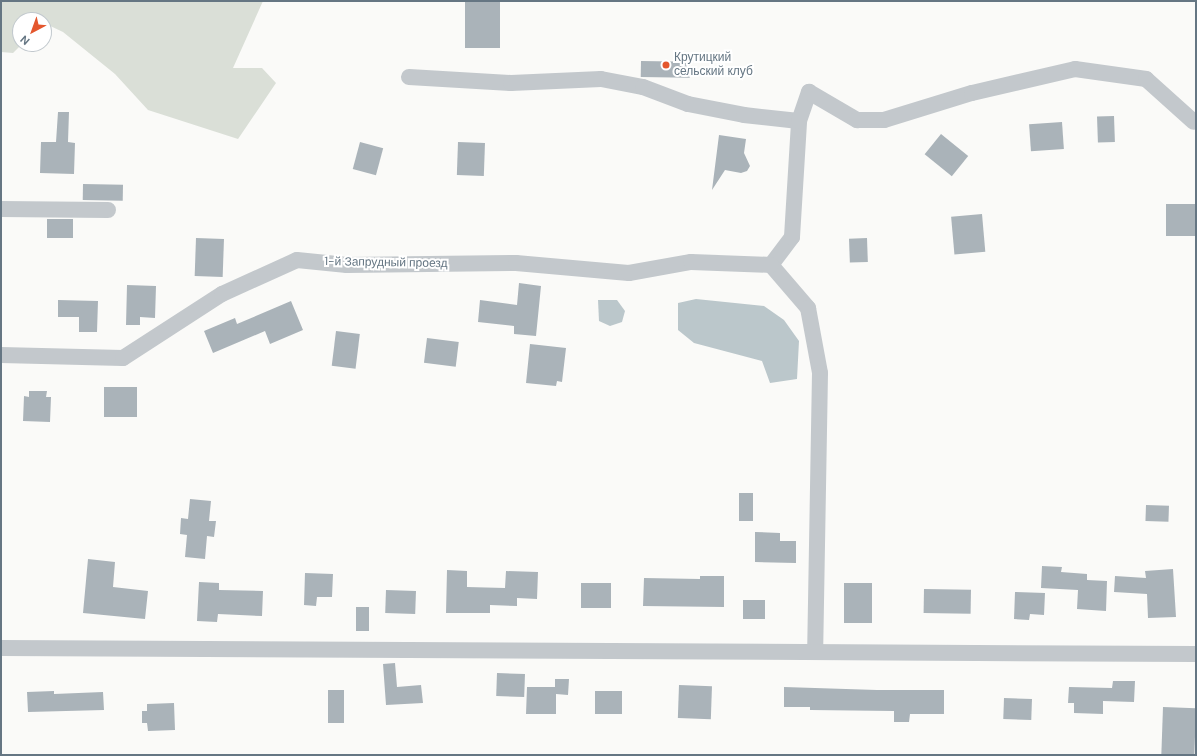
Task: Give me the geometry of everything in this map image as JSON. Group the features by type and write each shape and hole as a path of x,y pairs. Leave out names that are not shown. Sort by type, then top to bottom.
{"street":[{"path":"815,652 820,373 808,308 771,265 792,237 800,121 809,92 856,120 884,120 972,93 1075,69 1146,79 1194,122"},
{"path":"409,77 511,83 601,79 643,87 688,104 744,116 800,121"},
{"path":"1,209 108,210"},
{"name":"1-й Запрудный проезд","path":"1,355 123,358 222,294 297,260 347,265 516,263 629,273 691,262 771,265"},
{"path":"1,648 1196,654"}],"shaded area":[{"path":"1,1 263,1 233,68 262,68 276,83 238,139 148,110 115,74 63,32 52,27 52,12 12,12 12,52 14,52 13,53 1,52"},
{"path":"696,299 764,306 784,320 799,341 797,379 770,383 762,361 694,343 678,330 678,303"},
{"path":"598,300 617,300 625,311 622,322 610,326 599,321"}],"building":[{"path":"465,1 500,1 500,48 465,48"},
{"name":"Крутицкий сельский клуб","path":"641,61 690,62 690,78 641,77"},
{"path":"58,112 69,112 68,142 75,143 74,174 40,173 41,142 56,142"},
{"path":"1114,116 1115,142 1098,143 1097,117"},
{"path":"1062,122 1064,149 1031,151 1029,124"},
{"path":"941,134 968,156 952,176 925,154"},
{"path":"719,135 746,139 744,153 750,166 747,171 741,173 725,170 712,190"},
{"path":"360,142 383,148 376,175 353,169"},
{"path":"458,142 485,143 484,176 457,175"},
{"path":"83,184 123,185 123,201 83,200"},
{"path":"1166,204 1196,204 1196,236 1166,236"},
{"path":"982,214 985,252 954,255 951,217"},
{"path":"47,219 73,219 73,238 47,238"},
{"path":"196,238 224,239 223,277 195,276"},
{"path":"867,238 868,262 850,263 849,239"},
{"path":"519,283 541,286 536,336 514,334 514,326 478,322 480,300 517,305"},
{"path":"127,285 156,286 155,318 140,317 140,325 126,325"},
{"path":"58,300 98,301 97,332 79,332 79,317 58,317"},
{"path":"291,301 303,330 270,344 265,331 213,353 204,331 235,318 237,324"},
{"path":"336,331 360,334 356,369 332,366"},
{"path":"427,338 459,342 456,367 424,363"},
{"path":"530,344 566,348 562,382 557,381 556,386 526,383"},
{"path":"104,387 137,387 137,417 104,417"},
{"path":"29,391 47,391 46,397 51,397 50,422 23,421 24,396 29,397"},
{"path":"739,493 753,493 753,521 739,521"},
{"path":"190,499 211,501 209,521 216,521 214,537 207,536 205,559 185,557 187,535 180,534 181,518 188,519"},
{"path":"1146,505 1169,506 1168,522 1145,521"},
{"path":"755,532 780,533 780,541 796,541 796,563 755,562"},
{"path":"88,559 115,562 113,587 148,591 145,619 83,613"},
{"path":"1042,566 1062,567 1061,572 1087,574 1087,580 1107,581 1106,611 1077,609 1078,590 1041,588"},
{"path":"1173,569 1176,617 1148,618 1147,594 1114,592 1115,576 1146,578 1145,571"},
{"path":"447,570 467,571 467,587 505,588 506,571 538,572 537,599 517,598 517,606 490,605 490,613 446,613"},
{"path":"305,573 333,574 332,597 317,597 316,606 304,605"},
{"path":"700,576 724,576 724,607 643,606 644,578 700,579"},
{"path":"199,582 219,583 219,590 263,591 262,616 218,614 217,622 197,621"},
{"path":"581,583 611,583 611,608 581,608"},
{"path":"844,583 872,583 872,623 844,623"},
{"path":"924,589 971,590 971,614 924,613"},
{"path":"386,590 416,591 415,614 385,613"},
{"path":"1015,592 1045,593 1044,615 1030,614 1029,620 1014,619"},
{"path":"743,600 765,600 765,619 743,619"},
{"path":"356,607 369,607 369,631 356,631"},
{"path":"395,663 397,687 421,685 423,703 386,705 383,664"},
{"path":"497,673 525,674 524,697 496,696"},
{"path":"555,679 569,679 568,695 556,694 556,714 526,714 527,687 555,687"},
{"path":"1113,681 1135,681 1134,702 1103,701 1103,714 1074,713 1074,703 1068,703 1069,687 1112,688"},
{"path":"679,685 712,686 711,719 678,718"},
{"path":"784,687 877,690 944,690 944,714 910,714 909,722 894,722 894,711 810,710 810,707 784,707"},
{"path":"328,690 344,690 344,723 328,723"},
{"path":"54,691 54,694 103,692 104,710 28,712 27,692"},
{"path":"595,691 622,691 622,714 595,714"},
{"path":"1004,698 1032,699 1031,720 1003,719"},
{"path":"174,703 175,730 148,731 147,723 142,723 142,711 147,711 147,704"},
{"path":"1163,707 1196,708 1194,755 1161,755"}],"place":[{"name":"Крутицкий сельский клуб","path":"666,65"}]}
